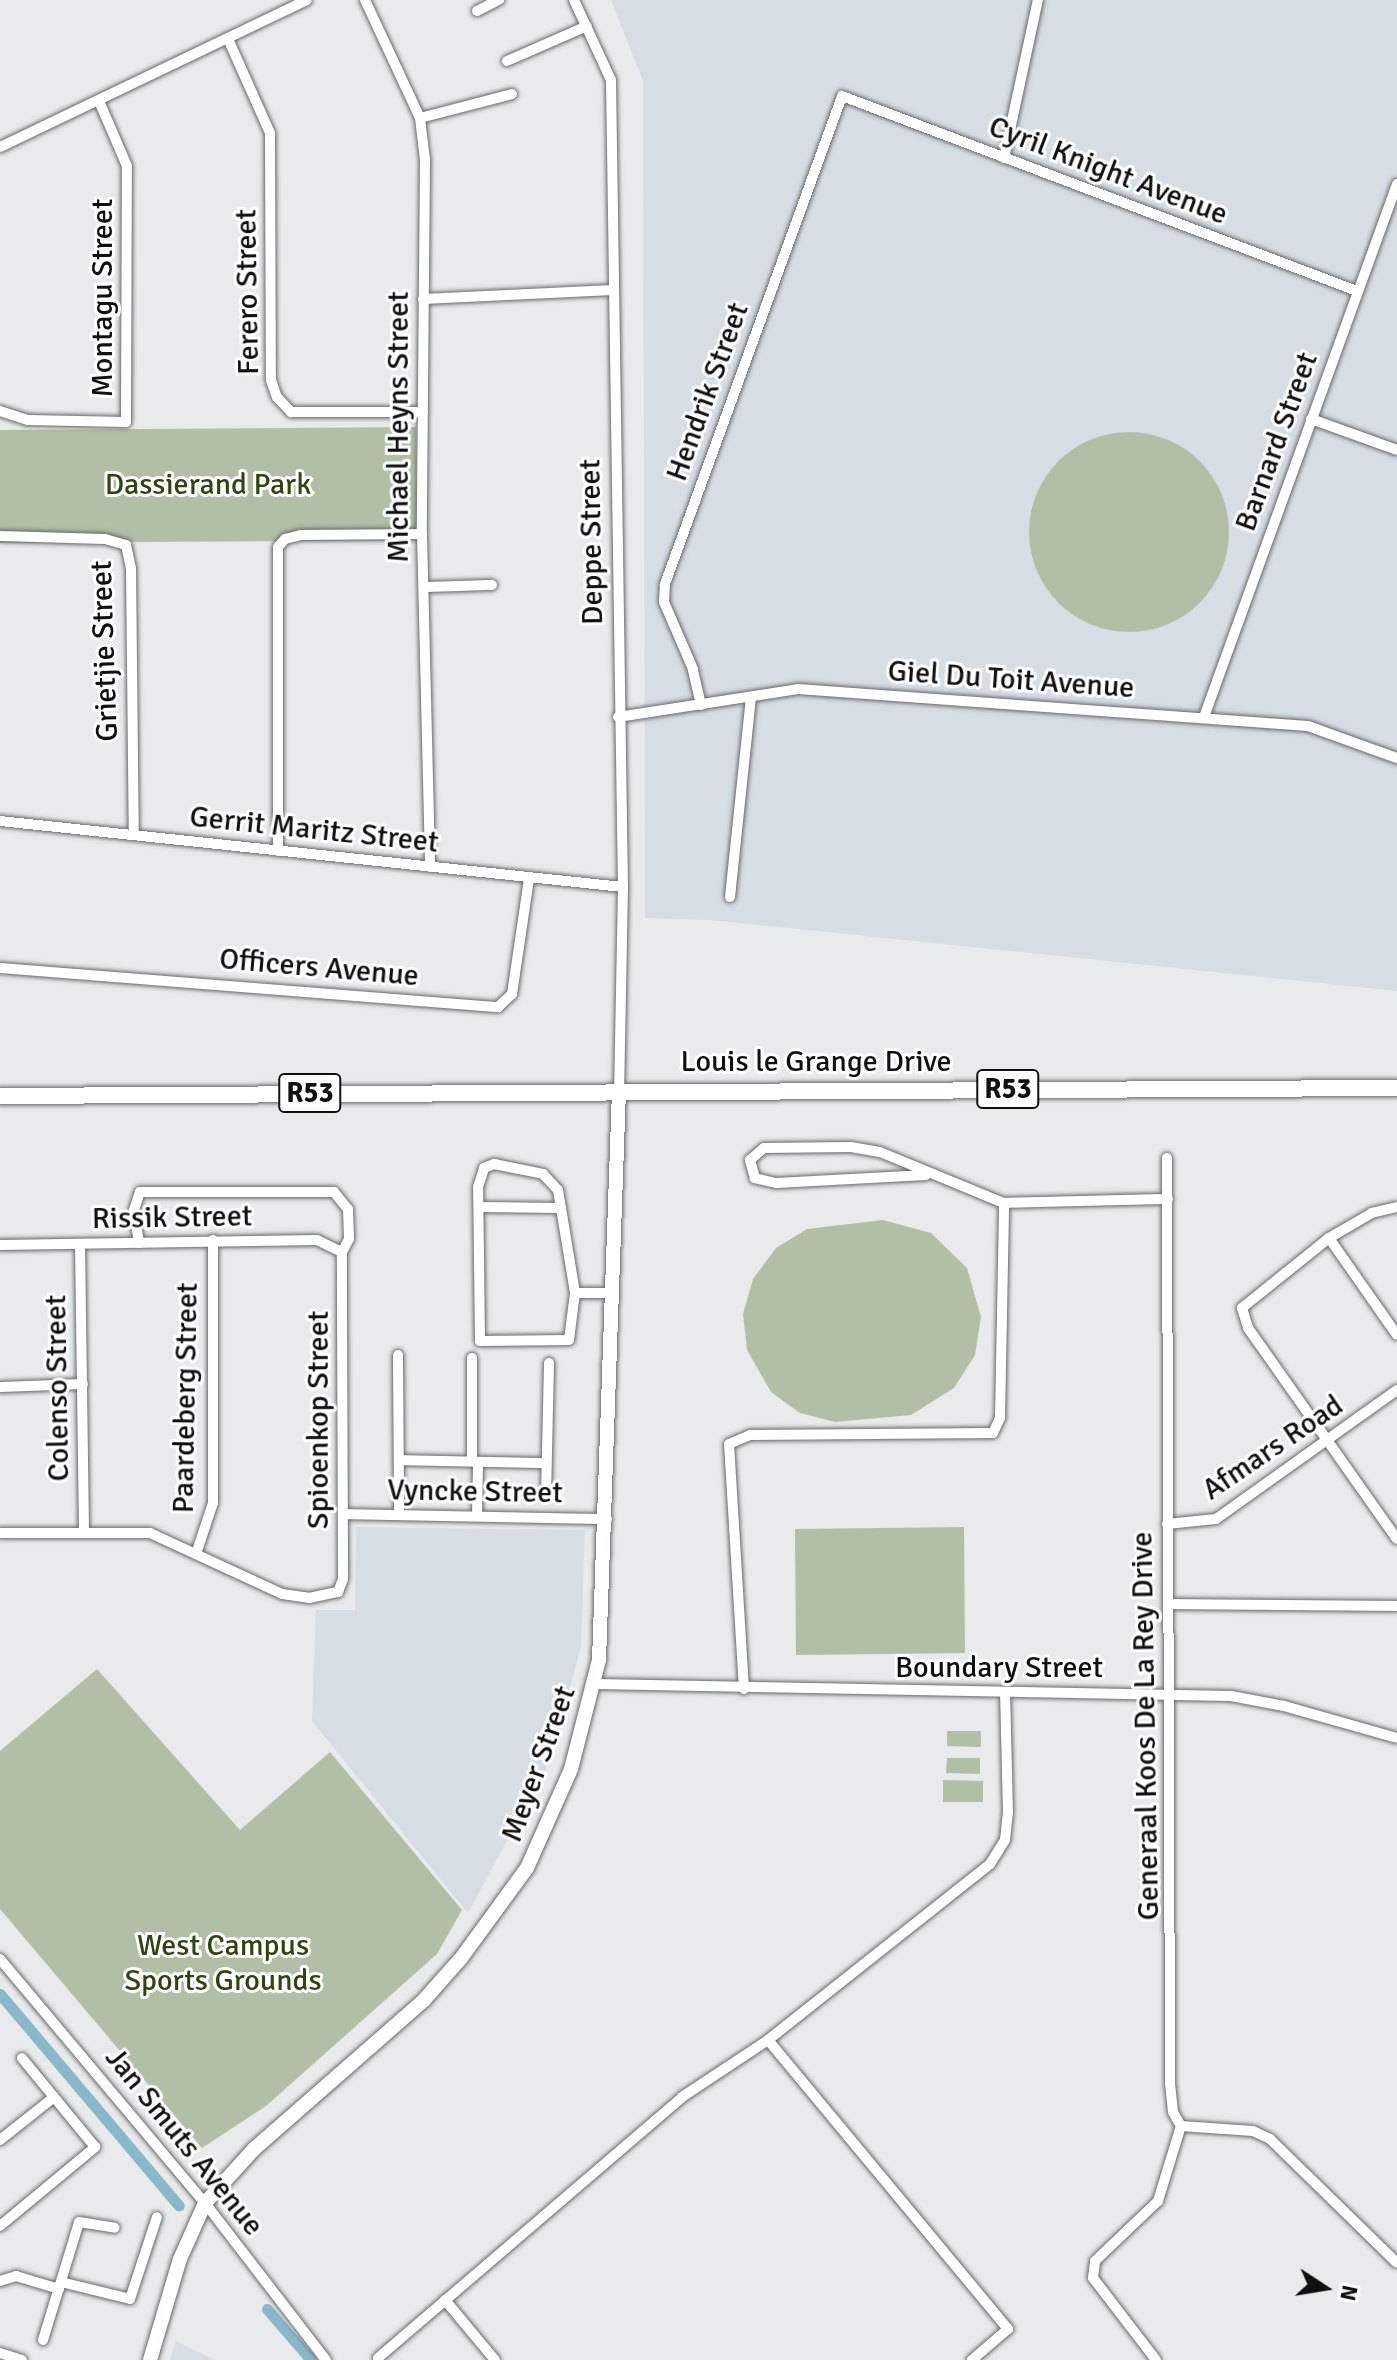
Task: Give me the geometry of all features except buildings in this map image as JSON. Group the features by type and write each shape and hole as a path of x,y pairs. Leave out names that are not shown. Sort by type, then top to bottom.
{"main road":[{"name":"Louis le Grange Drive","path":"619,1091 1397,1088"},
{"name":"R53","path":"0,1096 619,1091"}],"street":[{"path":"0,147 229,41 307,0"},
{"name":"Michael Heyns Street","path":"365,0 420,118 425,160 422,534 430,867"},
{"path":"477,11 499,0"},
{"name":"Deppe Street","path":"574,0 611,80 618,717 623,887 619,1091"},
{"path":"1004,158 1038,0"},
{"path":"507,61 587,26"},
{"name":"Ferero Street","path":"229,41 270,133 271,380 277,397 291,412 423,412"},
{"path":"420,118 512,94"},
{"name":"Cyril Knight Avenue","path":"842,96 1357,291"},
{"name":"Hendrik Street","path":"701,705 693,669 664,602 665,584 842,96"},
{"name":"Montagu Street","path":"0,411 28,420 126,422 127,166 99,101"},
{"name":"Barnard Street","path":"1204,717 1397,184"},
{"path":"423,299 613,290"},
{"path":"1311,419 1397,450"},
{"path":"278,851 278,547 285,539 301,535 422,534"},
{"name":"Grietjie Street","path":"0,536 105,539 126,545 131,568 134,835"},
{"path":"424,587 492,585"},
{"name":"Giel Du Toit Avenue","path":"618,717 798,689 1308,726 1397,758"},
{"path":"730,897 751,697"},
{"name":"Gerrit Maritz Street","path":"0,821 623,887"},
{"name":"Officers Avenue","path":"0,968 498,1007 512,994 529,879"},
{"name":"Meyer Street","path":"150,2360 180,2259 205,2203 254,2149 424,2000 491,1919 549,1826 596,1684 607,1519 619,1091"},
{"path":"926,1175 776,1183 755,1178 750,1160 764,1148 851,1147 880,1152 926,1175 1004,1203 1168,1199"},
{"name":"Generaal Koos De La Rey Drive","path":"1167,1158 1170,2082 1173,2112 1181,2126"},
{"path":"494,1164 543,1174 558,1190 561,1208 575,1293 569,1340 480,1341 480,1174 494,1164"},
{"name":"Spioenkop Street","path":"139,1243 134,1210 140,1192 334,1192 348,1209 349,1239 342,1252 342,1587 332,1596 282,1594 196,1554"},
{"path":"744,1689 729,1444 750,1435 993,1433 1000,1418 1004,1203"},
{"path":"479,1207 561,1208"},
{"path":"1397,1207 1372,1213 1329,1238 1269,1282 1244,1305 1246,1322 1397,1539"},
{"path":"1329,1238 1397,1335"},
{"name":"Paardeberg Street","path":"196,1554 213,1503 213,1240"},
{"name":"Rissik Street","path":"0,1245 326,1241 342,1252"},
{"name":"Colenso Street","path":"80,1244 84,1532"},
{"path":"575,1293 614,1293"},
{"path":"398,1355 399,1515"},
{"path":"472,1358 477,1516"},
{"path":"546,1496 549,1363"},
{"path":"0,1387 83,1384"},
{"name":"Afmars Road","path":"1167,1524 1216,1519 1397,1390"},
{"path":"399,1460 546,1463"},
{"name":"Vyncke Street","path":"344,1514 607,1519"},
{"path":"0,1533 150,1533 196,1554"},
{"path":"1168,1604 1397,1606"},
{"name":"Boundary Street","path":"596,1684 1005,1693 1167,1692 1261,1700 1397,1738"},
{"path":"378,2358 682,2097 768,2040 1000,1853 1008,1813 1005,1693"},
{"name":"Jan Smuts Avenue","path":"0,1959 205,2203 326,2360"},
{"path":"768,2040 1008,2329 972,2360"},
{"path":"0,2226 94,2150 94,2142 22,2058"},
{"path":"2,2133 54,2097"},
{"path":"1156,2360 1101,2295 1093,2278 1095,2261 1158,2201 1181,2126 1253,2131 1270,2139 1397,2263"},
{"path":"0,2281 16,2276 130,2299 157,2217"},
{"path":"43,2340 79,2222 115,2228"},
{"path":"445,2300 495,2360"},
{"path":"0,2353 22,2360"}],"shaded area":[{"path":"611,0 1397,0 1397,991 711,920 645,918 643,81"},
{"path":"356,1527 585,1530 581,1647 550,1761 468,1913 312,1721 316,1610 355,1610"},
{"path":"176,2341 215,2360 170,2360"}],"green space":[{"name":"Dassierand Park","path":"416,427 417,540 0,543 0,430"},
{"path":"1129,432 1167,440 1200,461 1221,494 1229,532 1221,570 1200,603 1167,624 1129,632 1091,624 1058,603 1037,570 1029,532 1037,494 1058,461 1091,440"},
{"path":"883,1220 931,1233 967,1268 981,1317 975,1355 954,1388 911,1415 835,1422 800,1413 771,1392 747,1350 743,1314 753,1279 776,1248 807,1229"},
{"path":"964,1527 965,1653 796,1655 795,1529"},
{"name":"West Campus Sports Grounds","path":"97,1669 240,1830 330,1752 462,1910 437,1954 266,2106 202,2148 0,1909 0,1751"},
{"path":"947,1731 981,1731 981,1747 947,1746"},
{"path":"947,1758 980,1758 980,1774 946,1773"},
{"path":"943,1780 983,1781 983,1802 943,1802"}],"waterway":[{"path":"0,1994 179,2206"},
{"path":"267,2309 311,2360"}]}
